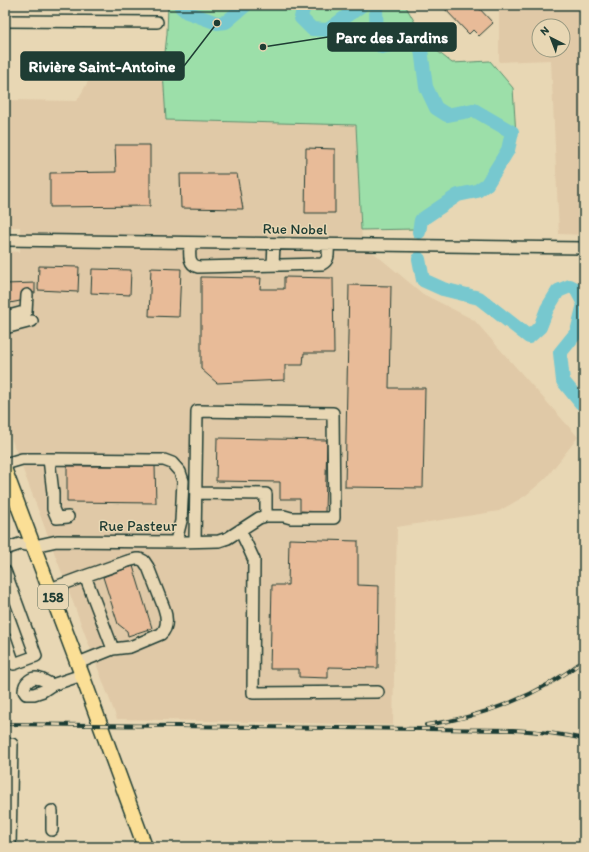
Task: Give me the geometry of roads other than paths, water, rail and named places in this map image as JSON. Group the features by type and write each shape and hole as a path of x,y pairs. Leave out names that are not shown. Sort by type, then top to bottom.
{"main road":[{"name":"158","path":"5,470 101,725 145,847"}],"street":[{"path":"5,21 157,22"},
{"name":"Rue Nobel","path":"5,240 584,248"},
{"path":"190,243 190,261 198,267 322,264 328,259 328,245"},
{"path":"274,244 274,265"},
{"path":"25,319 27,294"},
{"path":"5,317 25,319"},
{"path":"5,328 25,319"},
{"path":"195,541 197,412 333,413 334,518 291,518 284,516 266,516 266,494 196,493"},
{"path":"5,464 22,459 164,460 172,463 180,472 183,481 181,521 177,537 178,542"},
{"path":"49,459 53,493 53,509 57,518 68,517"},
{"name":"Rue Pasteur","path":"5,549 20,544 34,546 57,541 178,542 224,540 259,518 266,516"},
{"path":"240,530 254,560 253,693 378,692"},
{"path":"50,590 128,561 140,559 144,561 148,567 166,613 167,625 165,631 161,634 130,647 113,649 52,685"},
{"path":"5,571 36,656 14,664 5,638"},
{"path":"85,576 113,649"},
{"path":"10,847 12,744"},
{"path":"52,811 52,830"}],"waterway":[{"path":"182,5 181,7 187,12 217,23 226,22 246,5"},
{"path":"307,5 303,9 301,18 312,29 328,30 362,5"},
{"path":"374,5 376,9 377,41 382,47 412,40 420,42 426,87 436,108 447,115 474,110 512,132 508,150 487,184 477,191 458,195 421,220 419,232"},
{"path":"419,259 423,280 443,289 479,298 529,337 540,327 547,309 558,291 570,286 576,289 584,304 577,332 560,353 563,381 584,405"}],"railway":[{"path":"426,725 468,717 509,703 548,684 567,673 584,660"},
{"path":"5,724 513,730 549,733 584,739"}],"place":[{"name":"Rivière Saint-Antoine","path":"217,23"},
{"name":"Parc des Jardins","path":"263,47"}]}
